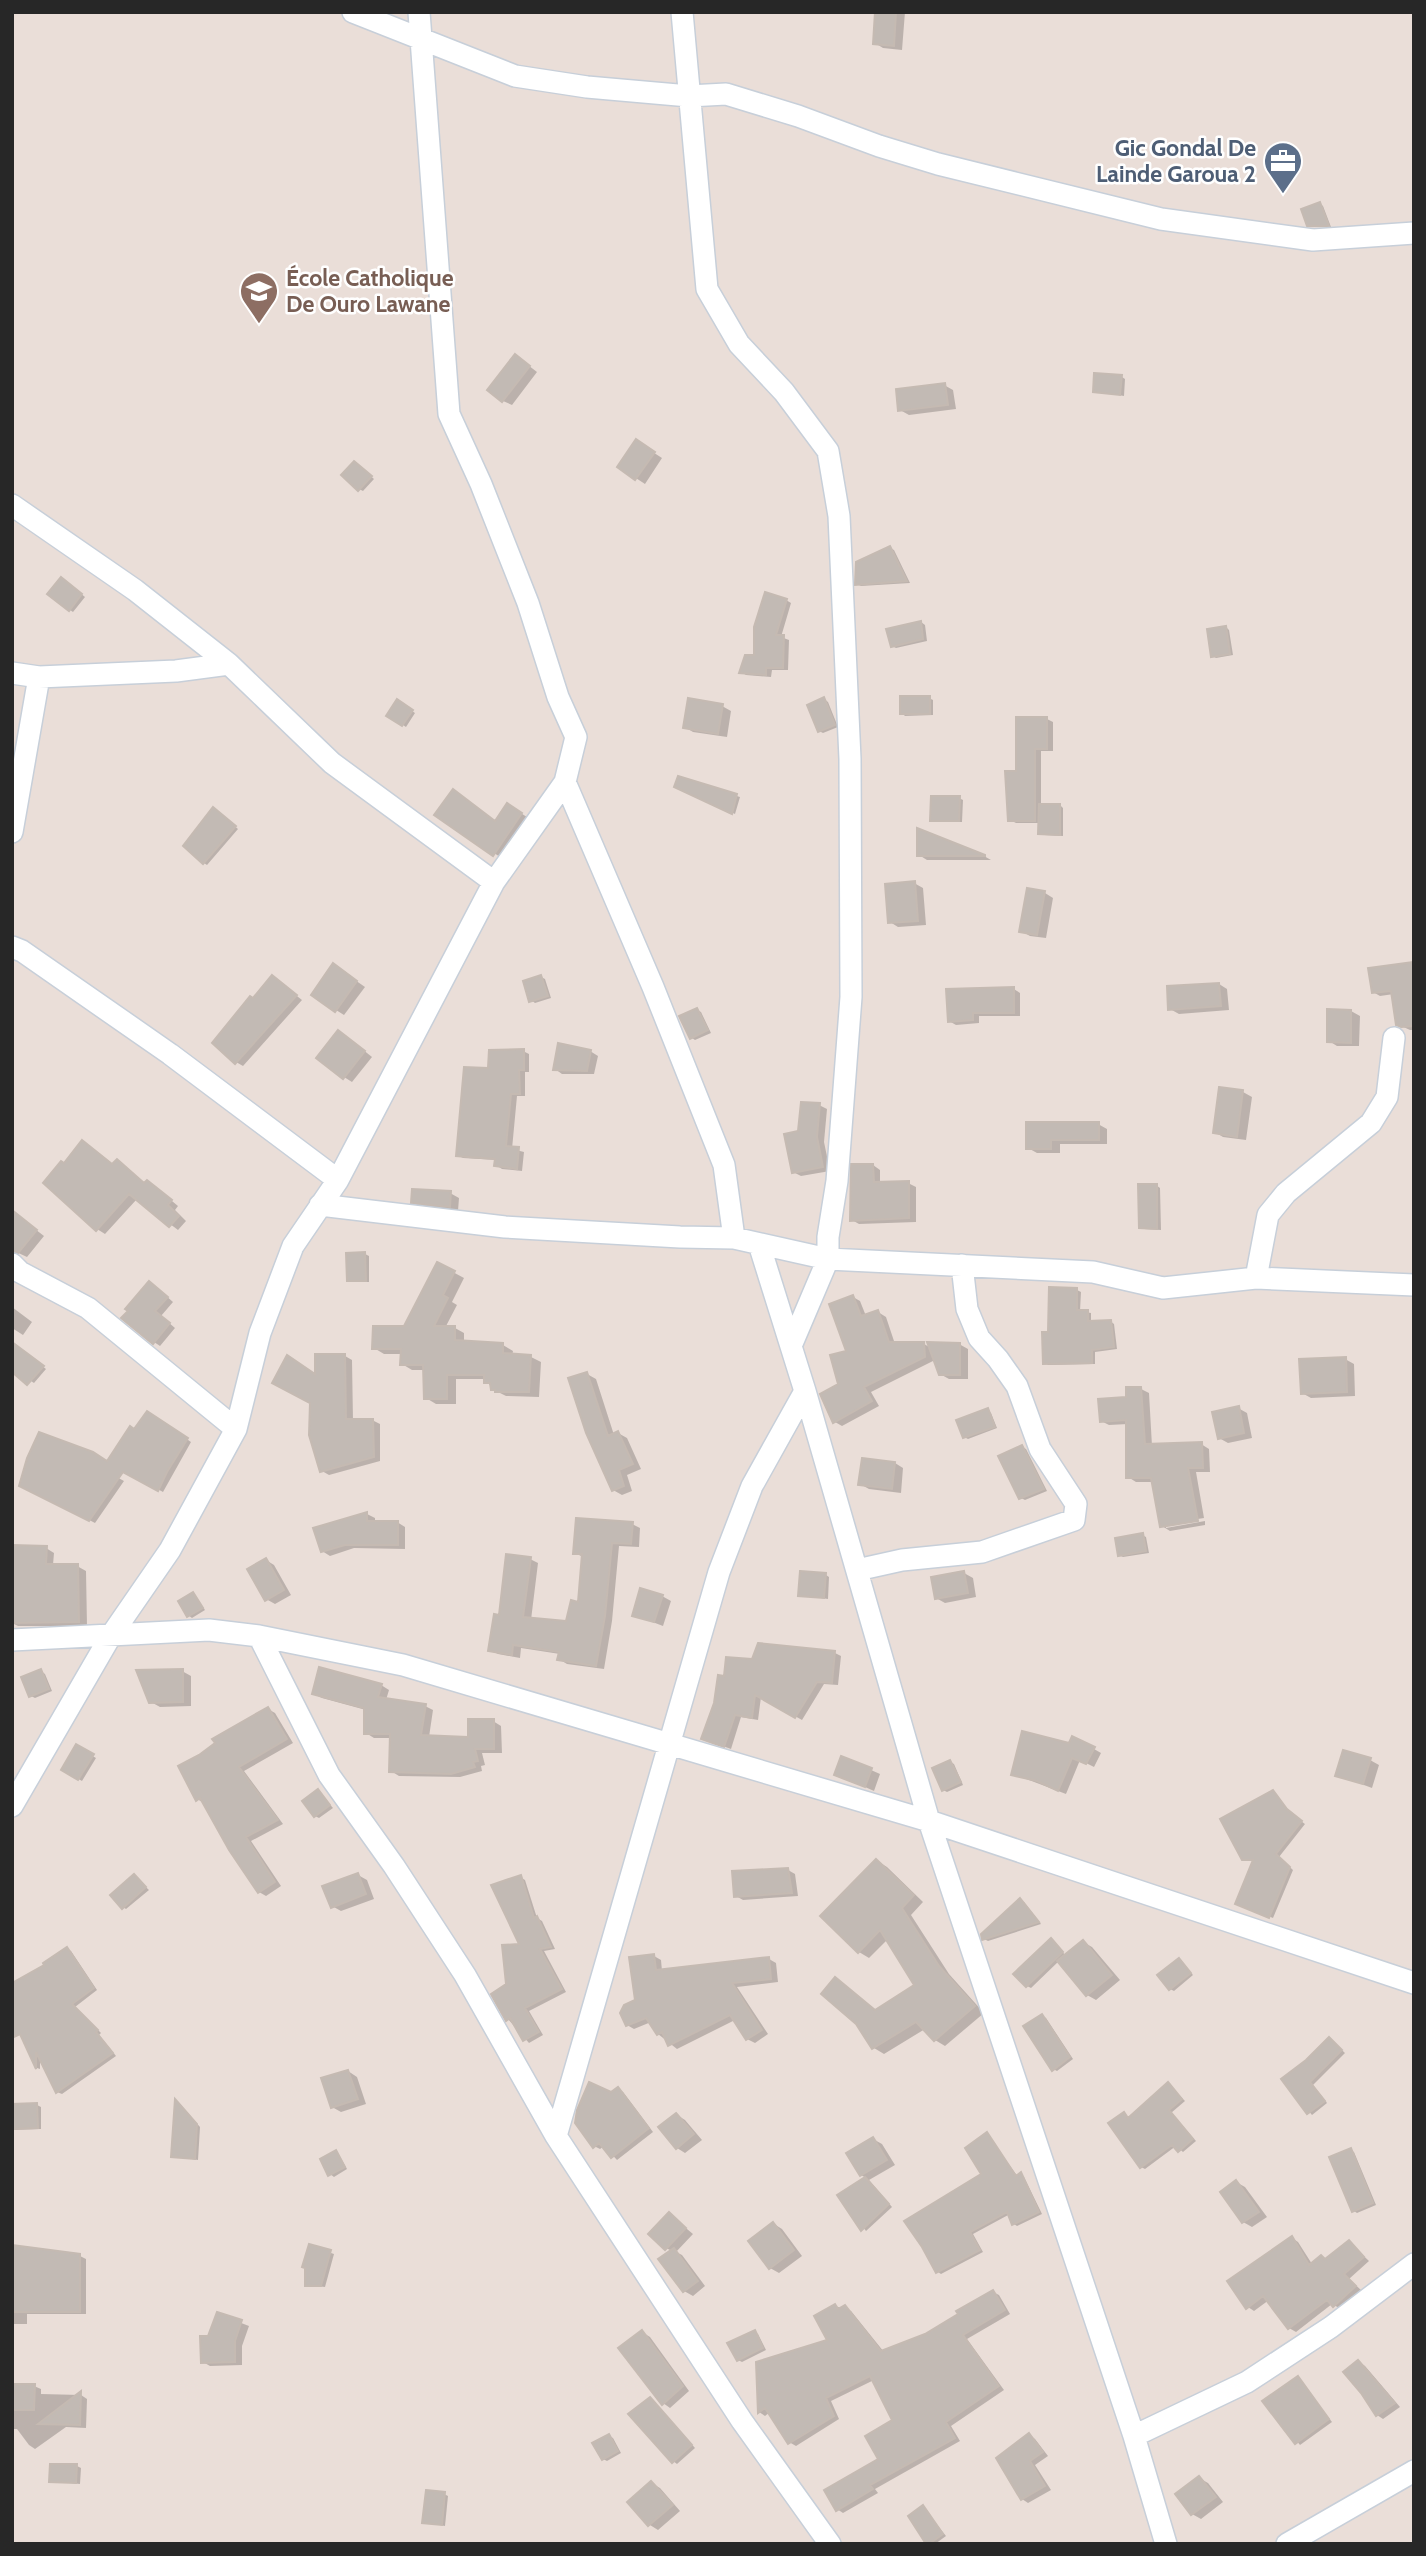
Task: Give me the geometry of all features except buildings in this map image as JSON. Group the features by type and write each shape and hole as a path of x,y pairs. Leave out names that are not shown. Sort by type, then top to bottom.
{"street":[{"path":"352,12 515,76 587,87 689,96 726,94 938,164 1161,219 1313,240 1414,233"},
{"path":"12,1806 110,1637 170,1550 236,1429 260,1333 293,1246 338,1180 494,883 565,782 576,737 558,697 528,603 486,495 449,414 419,12"},
{"path":"682,12 707,289 739,344 784,392 828,451 838,516 850,760 851,997 828,1259 791,1346"},
{"path":"12,505 135,590 229,664 332,764 494,883"},
{"path":"12,673 39,677 176,671 229,664"},
{"path":"12,832 39,677"},
{"path":"565,782 653,987 724,1165 734,1238"},
{"path":"12,947 22,951 170,1054 338,1180"},
{"path":"1256,1278 1268,1215 1286,1192 1371,1123 1387,1097 1394,1038"},
{"path":"320,1205 505,1227 734,1238 828,1259 1093,1272 1163,1288 1256,1278 1414,1284"},
{"path":"759,1244 805,1391 929,1821 1134,2436 1166,2544"},
{"path":"12,1264 20,1272 88,1308 236,1429"},
{"path":"857,1570 902,1560 982,1552 1074,1520 1076,1504 1040,1449 1017,1385 979,1338 967,1309 962,1265"},
{"path":"556,2136 719,1572 752,1486 805,1391"},
{"path":"12,1640 209,1630 259,1636 403,1665 929,1821 1414,1983"},
{"path":"259,1636 328,1775 394,1866 465,1975 556,2136 742,2421 830,2544"},
{"path":"1134,2436 1247,2382 1331,2326 1414,2264"},
{"path":"1287,2544 1414,2471"}],"place":[{"name":"Gic Gondal De Lainde Garoua 2","path":"1283,195"},
{"name":"École Catholique De Ouro Lawane","path":"259,325"}]}
